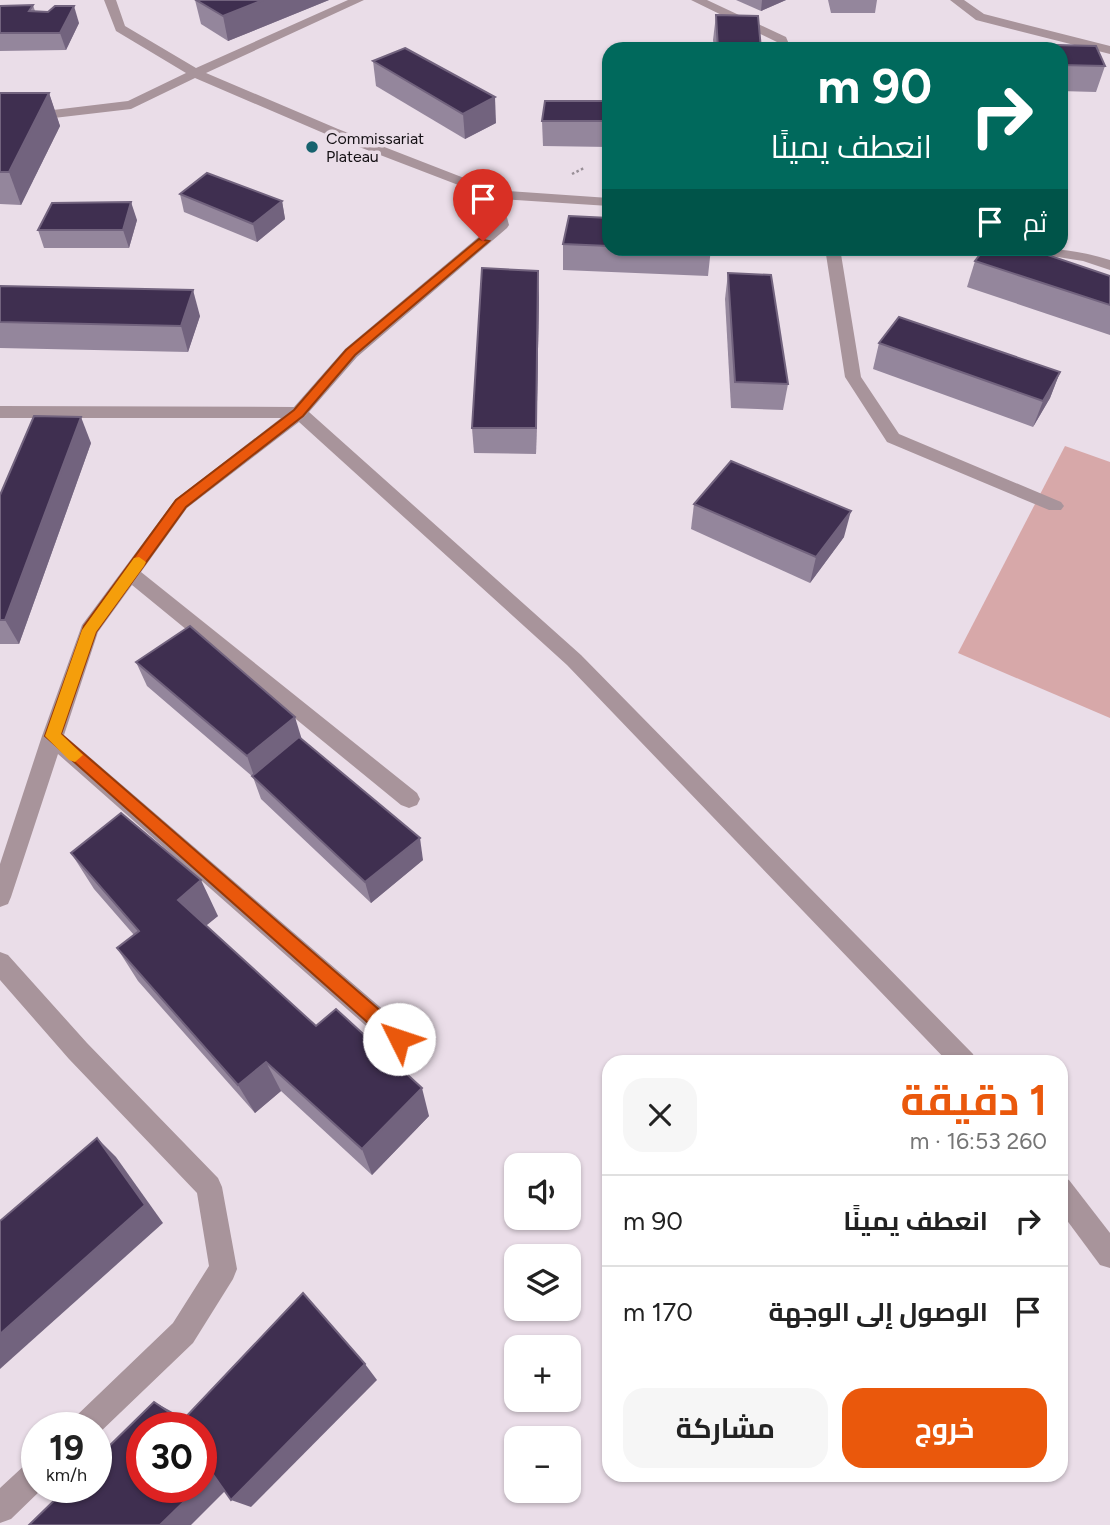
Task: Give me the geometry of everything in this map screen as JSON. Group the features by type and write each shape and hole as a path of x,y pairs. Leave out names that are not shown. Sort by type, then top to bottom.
{"street":[{"path":"110,0 120,28 195,73 333,132 493,194 602,202"},
{"path":"0,116 28,117 131,105 195,73 358,0"},
{"path":"697,0 783,42"},
{"path":"956,0 980,17 1110,50"},
{"path":"0,897 6,863 89,630 181,504 299,413 351,352 502,226 493,194"},
{"path":"1068,254 1110,265"},
{"path":"833,256 853,377 894,438 1055,506"},
{"path":"0,412 299,413 573,660 957,1055"},
{"path":"130,573 409,799"},
{"path":"52,736 399,1039"},
{"path":"0,963 78,1051 209,1187 223,1269 183,1333 100,1412"},
{"path":"1068,1200 1110,1255"},
{"path":"0,1508 21,1488"}],"shaded area":[{"path":"1065,446 1110,462 1110,718 958,653"}],"building":[{"path":"196,0 263,0 223,16"},
{"path":"33,5 29,11 48,12 55,6 74,6 60,33 0,33 0,6"},
{"path":"716,15 758,16 760,42 718,42"},
{"path":"1068,45 1096,46 1105,66 1068,65"},
{"path":"405,48 495,97 463,114 373,61"},
{"path":"0,93 49,93 9,172 0,172"},
{"path":"545,101 602,101 602,121 542,121"},
{"path":"207,173 282,201 253,224 180,194"},
{"path":"131,202 123,230 38,230 52,203"},
{"path":"569,216 602,218 602,246 563,244"},
{"path":"979,256 1051,256 1110,276 1110,305 975,261"},
{"path":"482,268 538,271 536,428 472,428"},
{"path":"728,273 771,275 788,384 735,382"},
{"path":"0,286 193,290 181,326 0,322"},
{"path":"899,317 1060,372 1043,401 879,343"},
{"path":"34,416 81,417 5,620 0,620 0,495"},
{"path":"731,461 851,511 816,557 694,504"},
{"path":"190,626 295,717 247,756 136,662"},
{"path":"299,737 420,838 365,882 252,776"},
{"path":"121,813 201,880 178,900 316,1026 336,1009 422,1088 362,1149 266,1062 238,1085 117,948 139,931 71,853"},
{"path":"97,1138 145,1205 0,1334 0,1221"},
{"path":"303,1293 365,1364 231,1500 217,1480 217,1412 191,1412"},
{"path":"154,1402 169,1412 144,1412"},
{"path":"126,1430 126,1503 183,1503 160,1525 29,1525 52,1503 112,1503 112,1443"}],"slow traffic":[{"path":"75,755 52,736 89,630 139,562"}],"place":[{"name":"Commissariat Plateau","path":"312,147"}],"route":[{"path":"399,1039 52,736 89,630 181,504 260,440 299,413 351,352 483,241"}]}
